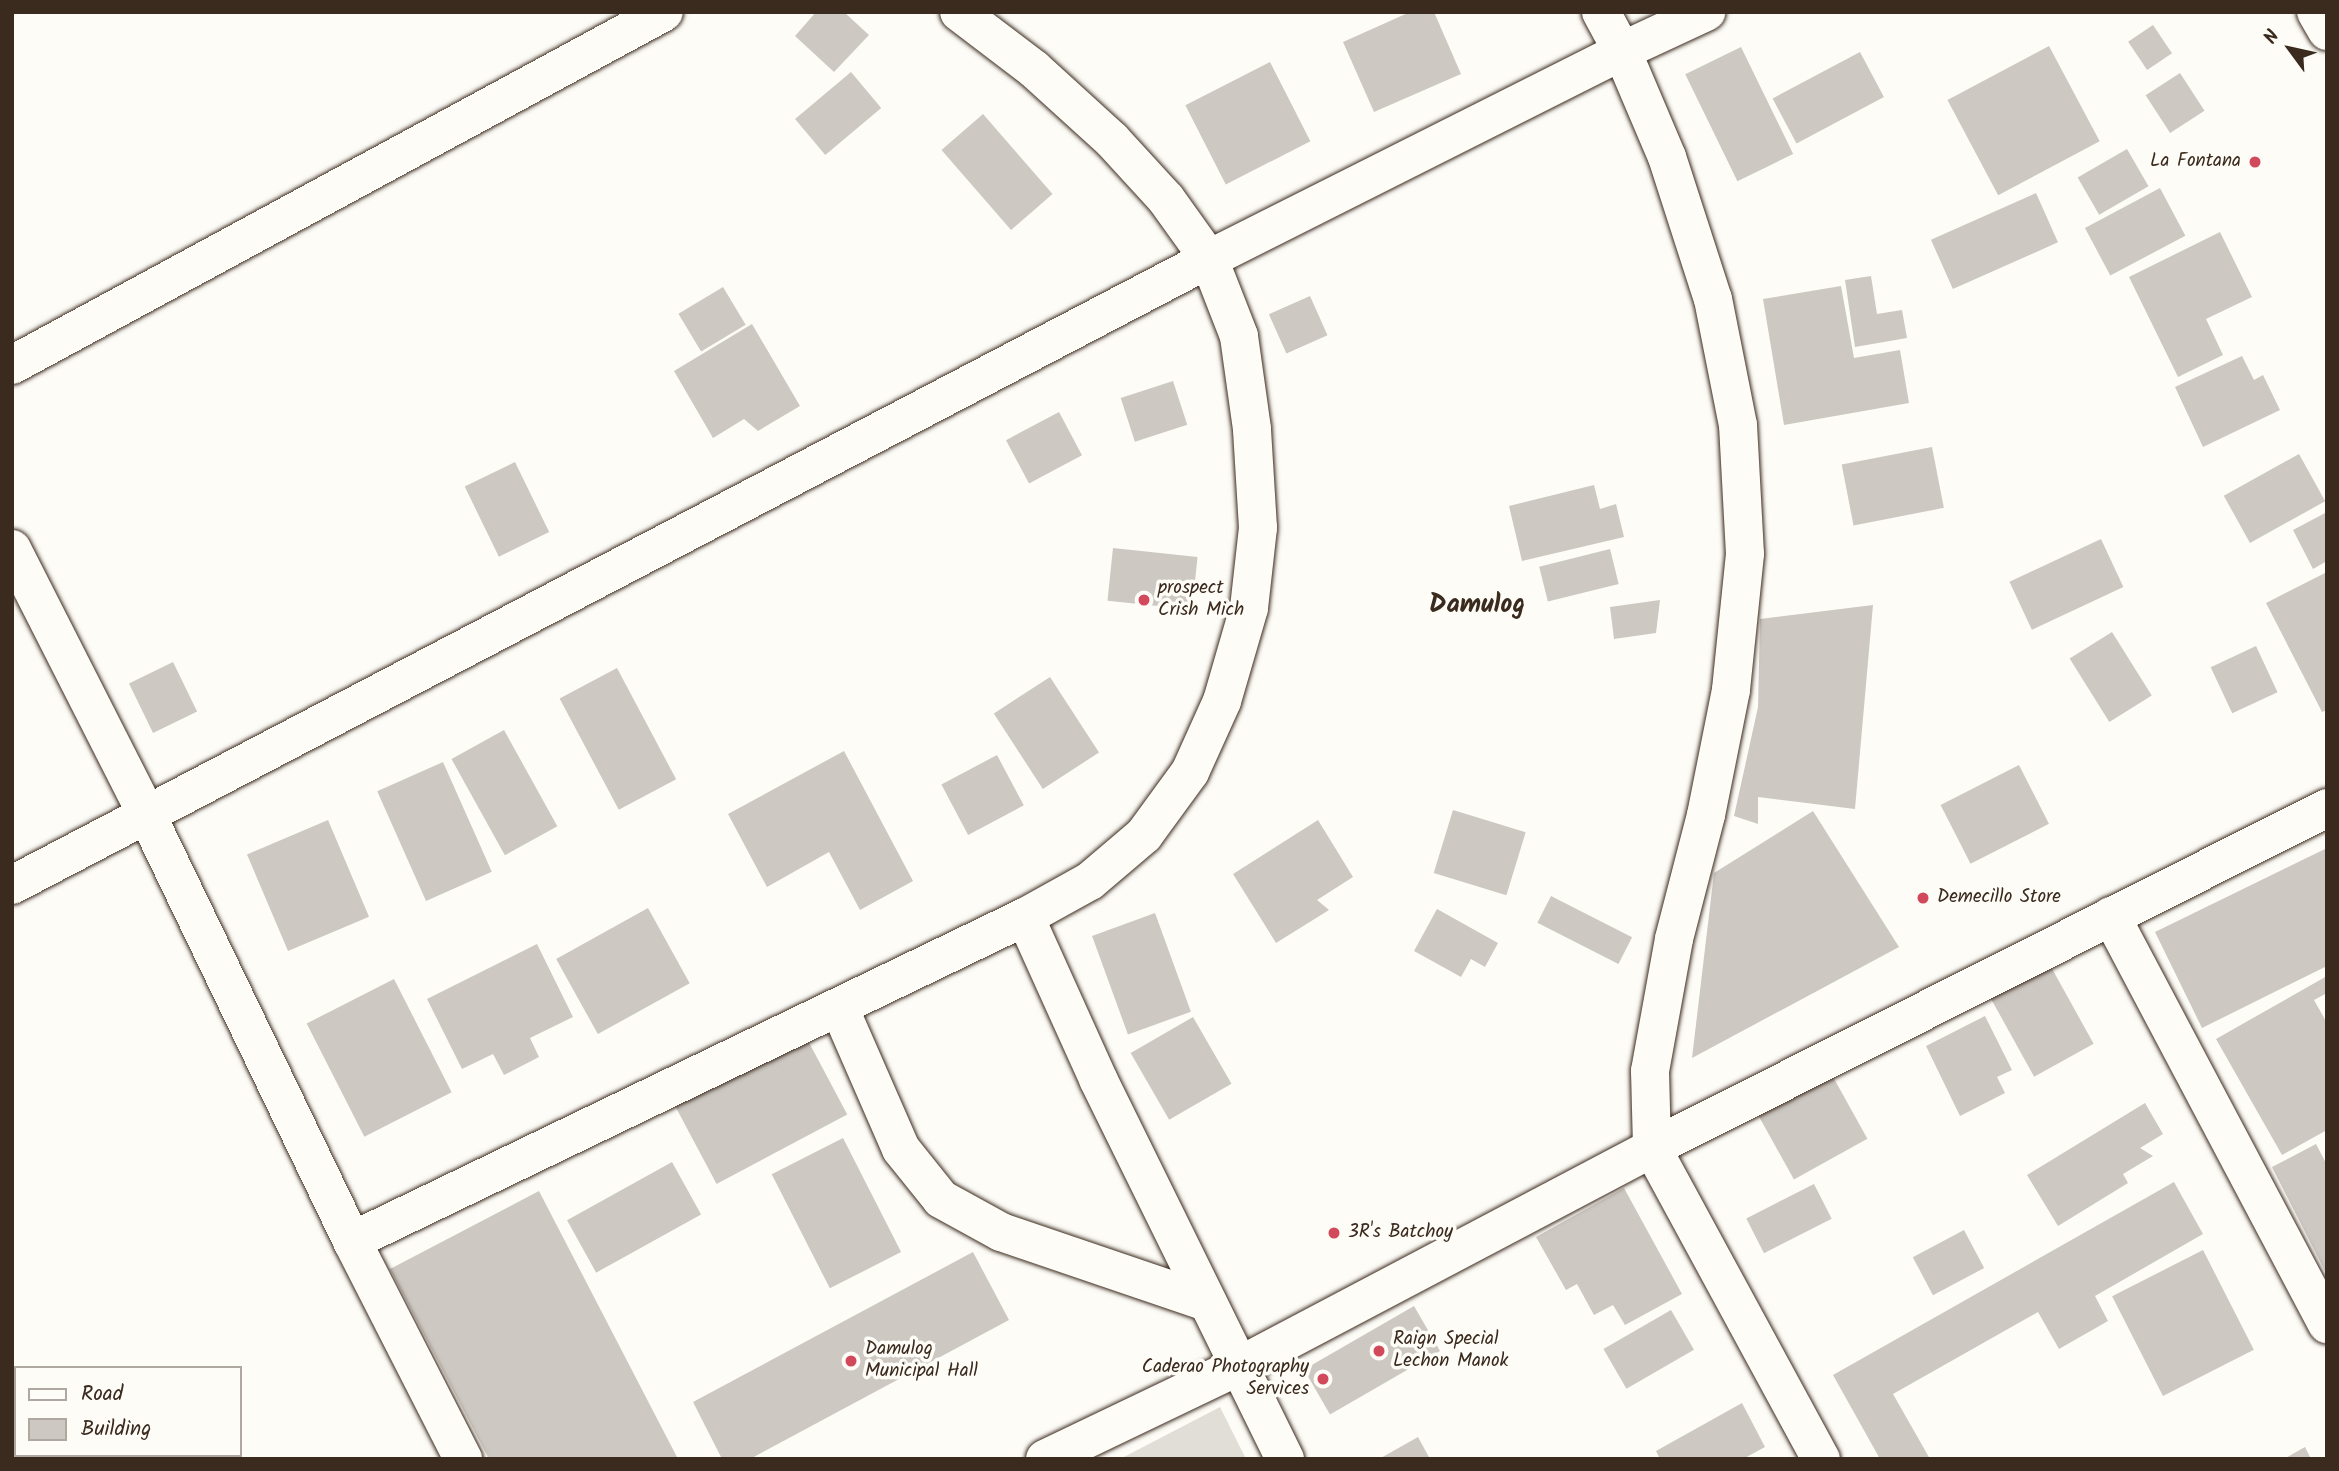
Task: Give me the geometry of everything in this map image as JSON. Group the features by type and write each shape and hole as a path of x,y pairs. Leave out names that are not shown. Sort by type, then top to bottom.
{"main road":[{"path":"12,365 664,12"},
{"path":"352,1241 839,1007 1025,916 1090,881 1144,835 1182,783 1222,701 1249,608 1258,528 1252,429 1239,336 1209,259 1166,199 1112,140 1034,69 959,12"},
{"path":"1601,12 1622,51 1667,157 1713,299 1738,425 1745,554 1731,690 1706,815 1674,939 1650,1071 1652,1147 1821,1459"},
{"path":"12,885 1209,259 1622,51 1706,12"},
{"path":"2316,12 2327,31"},
{"path":"12,549 146,813 352,1241 463,1459"},
{"path":"1045,1459 1238,1366 1652,1147 2327,808"},
{"path":"1025,916 1098,1079 1285,1459"},
{"path":"2112,916 2327,1324"},
{"path":"839,1007 901,1149 941,1199 1001,1232 1207,1302"}],"shaded area":[{"path":"1220,1407 1246,1459 1120,1459"}],"building":[{"path":"816,12 844,12 869,35 834,72 795,36"},
{"path":"1410,12 1434,12 1461,74 1374,112 1343,42"},
{"path":"2153,25 2172,53 2147,70 2128,42"},
{"path":"2049,46 2100,141 1998,195 1947,100"},
{"path":"1741,47 1793,154 1737,181 1685,74"},
{"path":"1860,52 1884,97 1797,144 1773,98"},
{"path":"1270,62 1310,141 1226,184 1185,105"},
{"path":"851,72 881,108 825,155 795,119"},
{"path":"2180,73 2205,111 2170,133 2146,95"},
{"path":"983,114 1053,194 1011,230 941,150"},
{"path":"2127,149 2148,186 2099,215 2078,178"},
{"path":"2160,188 2185,236 2110,276 2085,228"},
{"path":"2036,193 2058,242 1953,289 1931,240"},
{"path":"2220,232 2252,297 2206,319 2223,355 2178,377 2129,277"},
{"path":"1871,276 1877,314 1902,310 1907,338 1855,347 1845,280"},
{"path":"1841,286 1854,358 1900,350 1909,403 1784,425 1763,299"},
{"path":"723,287 746,325 701,351 678,314"},
{"path":"1310,296 1327,335 1286,354 1269,314"},
{"path":"752,324 800,406 758,431 744,419 713,438 674,371"},
{"path":"2242,356 2254,380 2263,375 2280,410 2203,447 2175,387"},
{"path":"1173,381 1187,425 1135,442 1121,398"},
{"path":"1059,412 1082,455 1029,483 1006,440"},
{"path":"1932,447 1944,508 1854,525 1842,465"},
{"path":"2299,454 2325,501 2250,543 2224,496"},
{"path":"515,462 549,532 499,557 465,487"},
{"path":"1594,485 1600,509 1616,504 1624,537 1522,561 1509,506"},
{"path":"2327,512 2327,561 2313,569 2293,530"},
{"path":"2101,539 2123,587 2032,630 2009,582"},
{"path":"1113,548 1198,557 1192,610 1107,601"},
{"path":"1610,549 1619,584 1548,602 1539,567"},
{"path":"2327,572 2327,710 2322,712 2266,603"},
{"path":"1660,600 1656,633 1614,639 1610,607"},
{"path":"1873,605 1855,809 1758,797 1758,824 1734,816 1758,707 1760,619"},
{"path":"2112,632 2152,696 2109,722 2070,658"},
{"path":"2256,646 2278,692 2232,713 2211,667"},
{"path":"173,662 197,711 153,733 129,683"},
{"path":"617,668 676,779 619,810 560,699"},
{"path":"1050,677 1099,752 1043,789 994,713"},
{"path":"504,730 557,826 505,855 452,759"},
{"path":"844,751 913,881 860,910 829,852 767,887 728,814"},
{"path":"997,755 1024,805 968,835 941,785"},
{"path":"443,762 492,872 426,901 377,791"},
{"path":"2019,765 2049,824 1971,864 1941,805"},
{"path":"1453,810 1526,832 1506,895 1434,873"},
{"path":"1813,811 1899,947 1692,1058 1714,873"},
{"path":"328,820 369,917 288,951 247,854"},
{"path":"1318,820 1353,877 1317,900 1329,910 1276,943 1233,874"},
{"path":"2327,848 2327,966 2202,1028 2155,932"},
{"path":"1551,896 1632,937 1618,964 1537,923"},
{"path":"648,908 690,983 598,1034 556,959"},
{"path":"1437,909 1498,943 1485,967 1471,959 1461,977 1414,951"},
{"path":"1155,913 1191,1012 1128,1035 1092,936"},
{"path":"537,944 573,1017 530,1038 539,1057 504,1075 493,1054 462,1069 427,999"},
{"path":"2050,965 2094,1044 2034,1077 1991,998"},
{"path":"2327,976 2327,993 2314,1000 2327,1023 2327,1130 2282,1155 2216,1039"},
{"path":"394,979 452,1092 364,1137 307,1023"},
{"path":"1985,1016 2012,1070 1997,1077 2005,1093 1960,1116 1926,1046"},
{"path":"1193,1017 1232,1084 1169,1120 1131,1053"},
{"path":"805,1035 847,1114 717,1184 674,1104"},
{"path":"1832,1075 1867,1139 1794,1180 1759,1116"},
{"path":"2145,1103 2163,1134 2140,1148 2153,1156 2123,1174 2128,1183 2058,1226 2027,1175"},
{"path":"843,1138 901,1252 830,1288 772,1174"},
{"path":"2316,1144 2327,1165 2327,1275 2272,1167"},
{"path":"672,1162 701,1214 596,1273 567,1220"},
{"path":"2174,1182 2203,1234 2095,1296 2108,1321 2059,1349 2038,1312 1893,1394 1930,1459 1880,1459 1833,1375"},
{"path":"1814,1184 1832,1219 1764,1253 1746,1219"},
{"path":"1624,1188 1682,1294 1625,1325 1613,1305 1594,1315 1577,1284 1566,1290 1536,1237"},
{"path":"539,1191 678,1459 489,1459 390,1269"},
{"path":"1964,1230 1984,1268 1933,1295 1913,1257"},
{"path":"2203,1250 2254,1350 2163,1396 2112,1296"},
{"name":"Damulog Municipal Hall","path":"973,1252 1009,1320 750,1459 722,1459 693,1402"},
{"path":"1414,1306 1440,1351 1330,1415 1304,1370"},
{"path":"1671,1310 1694,1350 1626,1389 1603,1349"},
{"path":"1742,1403 1765,1447 1743,1459 1660,1459 1656,1451"},
{"path":"1418,1437 1430,1459 1379,1459"},
{"path":"2305,1447 2311,1459 2284,1459"}],"place":[{"name":"La Fontana","path":"2255,162"},
{"name":"prospect Crish Mich","path":"1144,600"},
{"name":"Demecillo Store","path":"1923,898"},
{"name":"3R's Batchoy","path":"1334,1233"},
{"name":"Raign Special Lechon Manok","path":"1379,1351"},
{"name":"Damulog Municipal Hall","path":"851,1361"},
{"name":"Caderao Photography Services","path":"1323,1379"}],"district":[{"name":"Damulog","path":"1477,606"}]}
